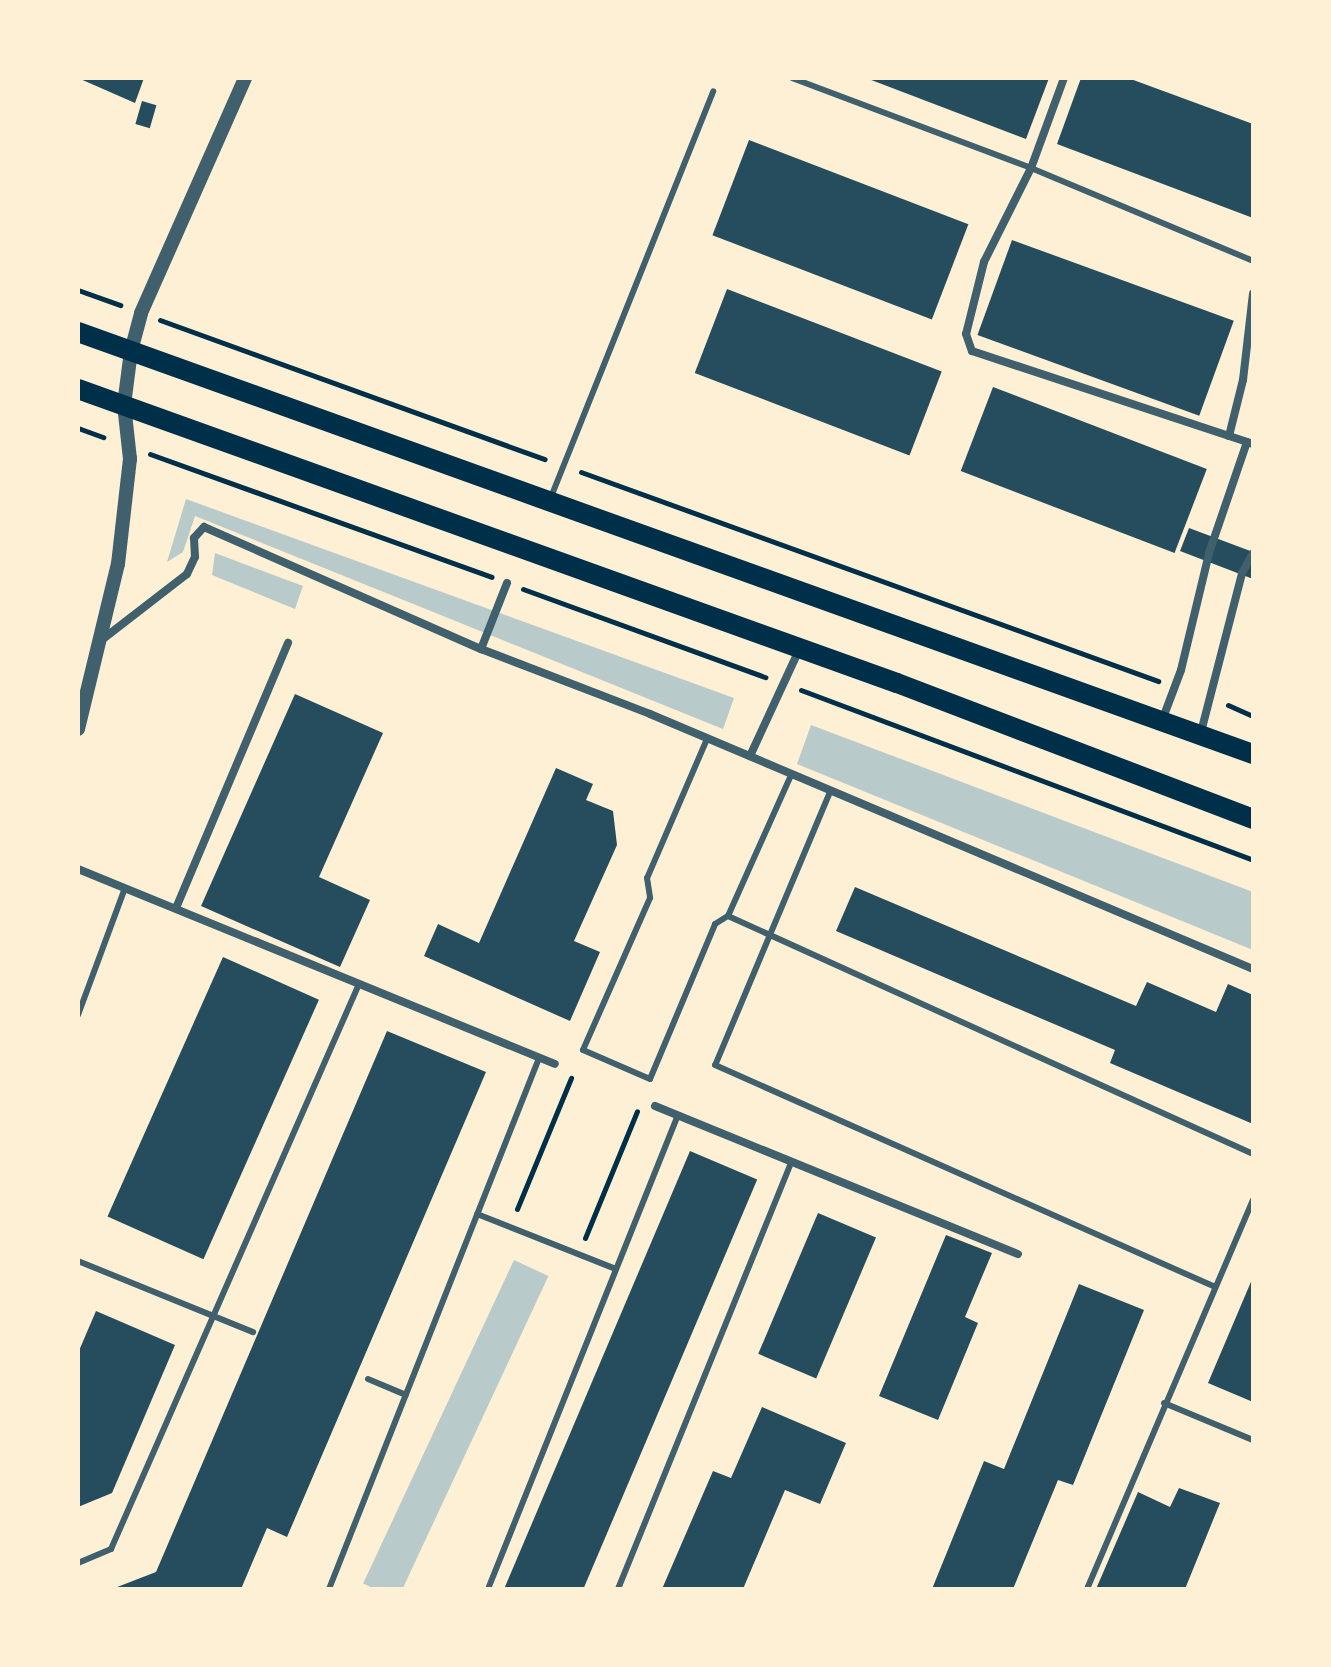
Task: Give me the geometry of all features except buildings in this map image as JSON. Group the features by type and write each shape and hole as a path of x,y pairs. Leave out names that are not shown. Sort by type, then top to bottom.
{"main road":[{"path":"78,332 1163,718 1253,754"},
{"path":"78,389 800,648 1253,819"}],"street":[{"path":"78,729 118,564 130,447 124,405 131,351 141,313 245,78"},
{"path":"1064,78 1031,168 984,262 966,334 972,351 1250,443 1209,553 1163,718"},
{"path":"1229,436 1243,380 1253,294"},
{"path":"99,642 187,574 195,557 194,538 204,527 481,649 542,669 1253,969"},
{"path":"1201,732 1242,573 1253,553"},
{"path":"481,649 507,583"},
{"path":"176,908 288,643"},
{"path":"750,756 800,648"},
{"path":"78,869 555,1064"},
{"path":"655,1106 1018,1254"}],"lane":[{"path":"792,78 1031,168 1253,261"},
{"path":"550,500 713,91"},
{"path":"707,739 647,878 650,898 583,1050 650,1079 715,924 728,916 791,775"},
{"path":"830,792 715,1065 1213,1286"},
{"path":"78,1015 125,888"},
{"path":"728,916 1253,1154"},
{"path":"78,1563 111,1549 359,984"},
{"path":"329,1589 539,1058"},
{"path":"488,1589 678,1115"},
{"path":"618,1589 792,1161"},
{"path":"1087,1589 1213,1286 1253,1200"},
{"path":"477,1214 616,1269"},
{"path":"78,1261 253,1332"},
{"path":"368,1379 406,1395"},
{"path":"1164,1403 1253,1440"}],"path":[{"path":"78,290 1174,687"},
{"path":"78,428 784,683 1253,860"},
{"path":"1210,698 1253,716"},
{"path":"510,1225 583,1050"},
{"path":"579,1254 650,1079"}],"shaded area":[{"path":"186,499 734,698 723,729 195,516 183,552 167,562"},
{"path":"215,553 303,586 295,609 212,575"},
{"path":"811,725 1253,892 1253,950 797,764"},
{"path":"514,1260 548,1276 403,1589 375,1589 363,1584"}]}
